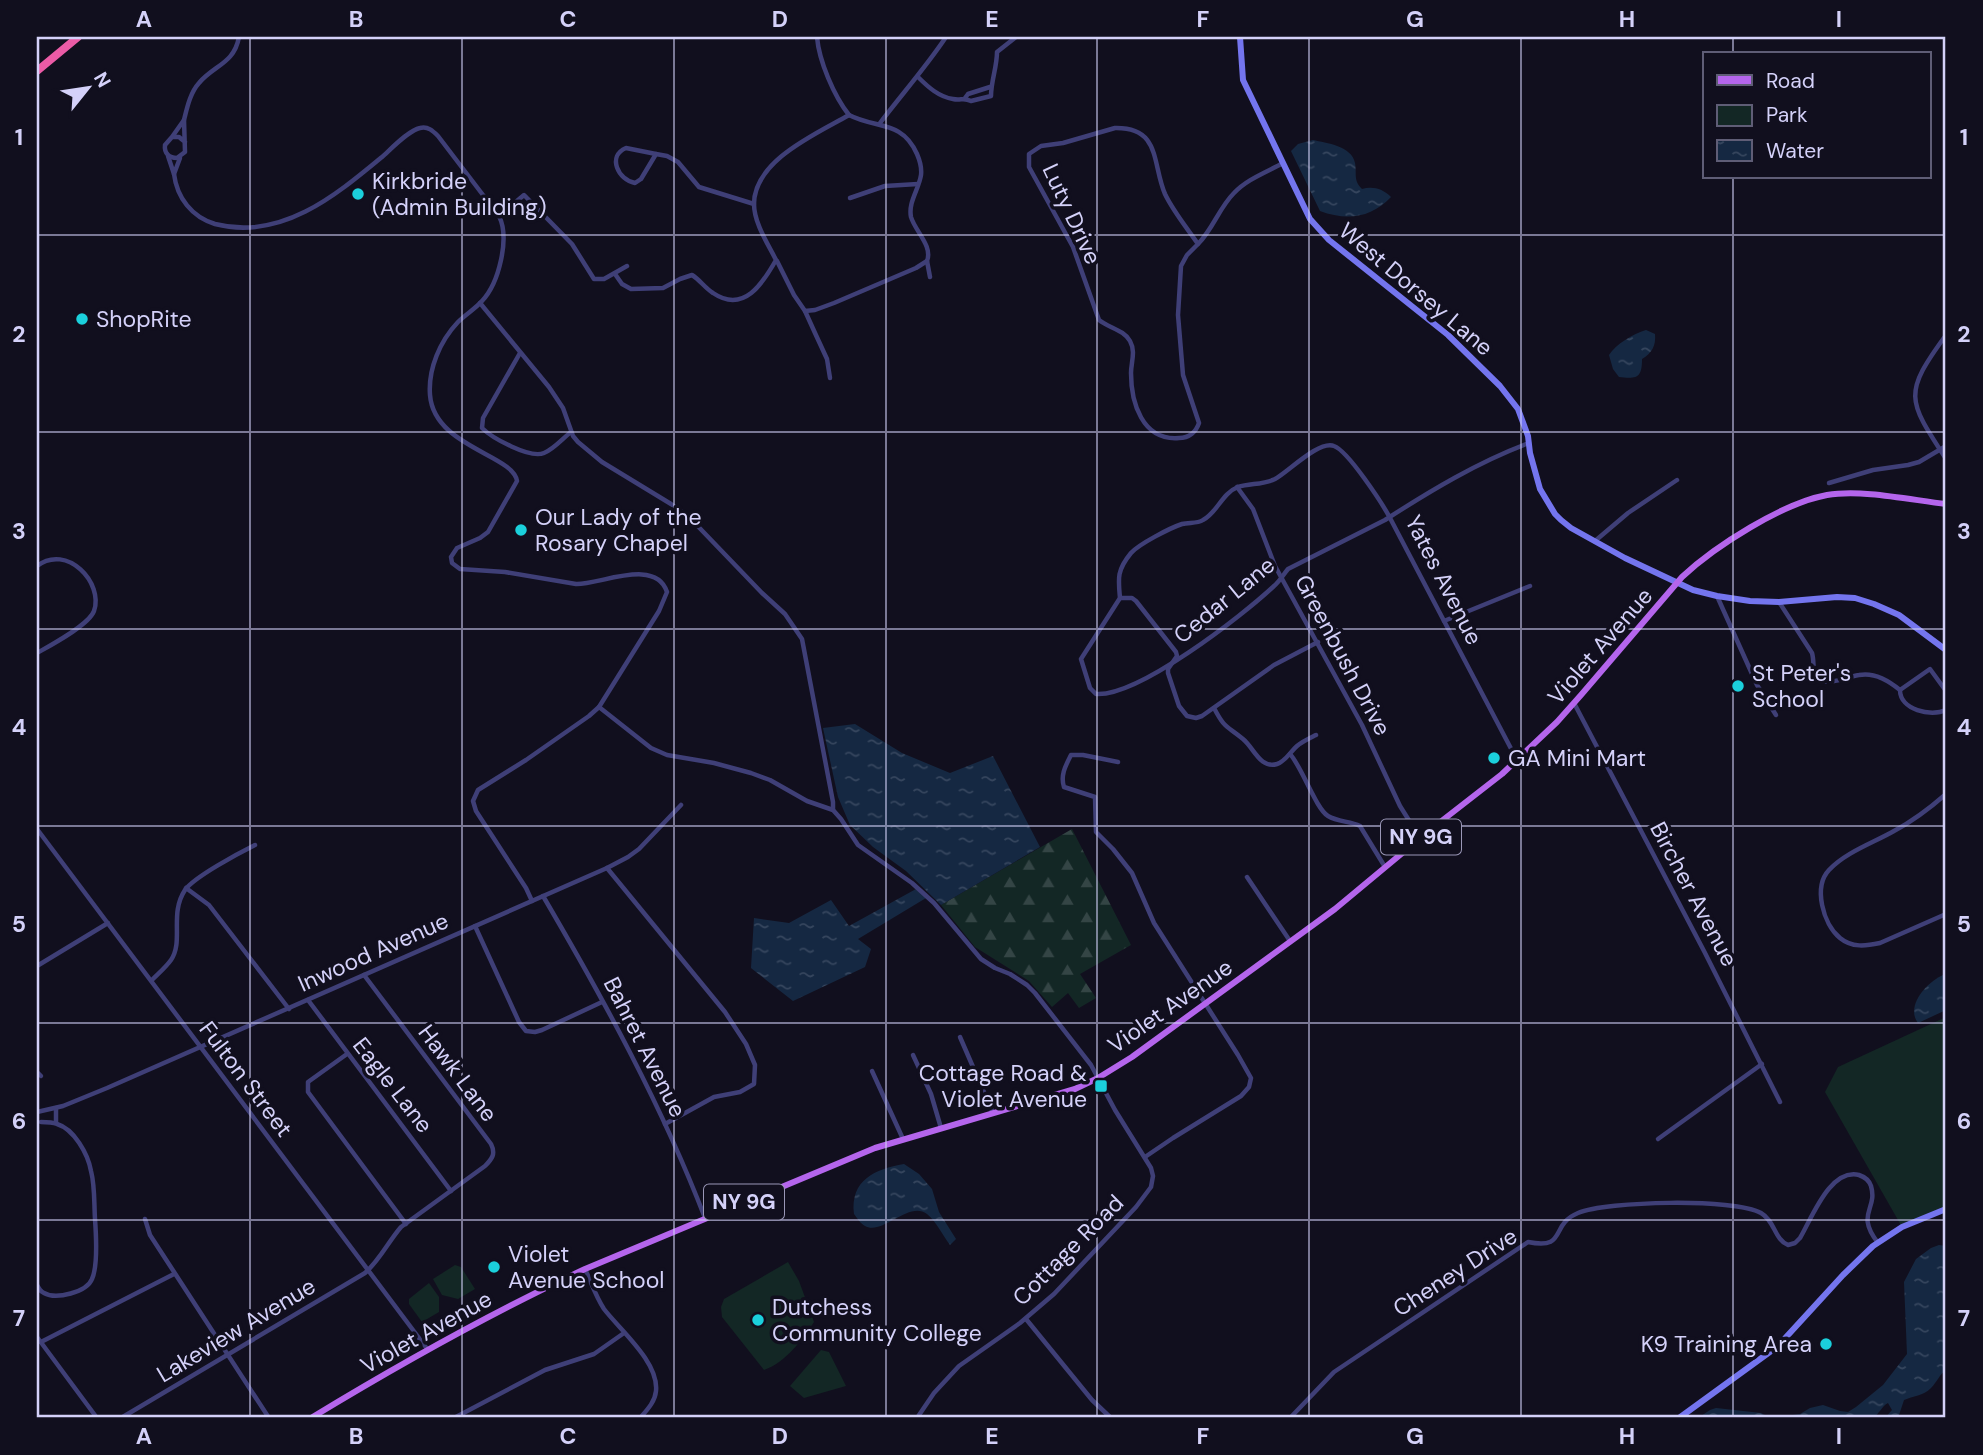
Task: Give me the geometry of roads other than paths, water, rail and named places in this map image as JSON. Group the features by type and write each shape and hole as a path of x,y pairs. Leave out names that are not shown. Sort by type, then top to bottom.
{"highway":[{"path":"37,71 78,37"}],"main road":[{"name":"Violet Avenue","path":"312,1418 428,1350 547,1286 585,1269 840,1162 903,1139 1063,1094 1098,1078 1335,909 1502,774 1574,703 1677,583 1695,565 1726,543 1778,512 1827,495 1860,494 1946,505"}],"street":[{"path":"173,174 186,149 184,120 192,94 197,84 227,61 234,52 239,37"},
{"path":"817,37 832,85 849,114 880,123 904,134 914,148 921,165 921,173 910,211 912,221 928,249 930,277"},
{"path":"880,123 918,77 946,37"},
{"path":"918,77 939,94 954,100 965,98 971,102 991,96 990,87 996,69 997,51 1016,37"},
{"name":"West Dorsey Lane","path":"1240,37 1243,80 1315,226 1448,335 1483,368 1518,409 1525,426 1540,489 1555,514 1571,528 1625,558 1693,590 1750,601 1779,602 1837,597 1855,598 1874,604 1899,615 1946,650"},
{"path":"830,379 827,359 805,311 776,260 755,213 754,204 762,180 775,161 793,147 849,114"},
{"path":"184,120 165,145 182,199 192,212 201,218 230,227 265,226 294,218 319,204 415,130 425,127 433,131 499,216 504,229 503,248 493,282 481,303 456,324 442,345 431,375 430,401 437,417 447,429 472,448 510,467 515,472 517,481 488,532 457,548 452,554 454,566 576,584 630,574 649,576 663,583 667,592 664,602 599,707 574,727 475,793 473,804 476,811 532,901"},
{"name":"Luty Drive","path":"1198,244 1165,193 1154,150 1137,132 1115,128 1063,143 1041,146 1029,154 1029,167 1073,247 1099,320 1129,339 1132,347 1130,370 1133,400 1143,423 1156,432 1181,439 1191,434 1199,423 1183,374 1178,316 1181,266 1187,255 1198,244 1208,232 1234,192 1245,183 1283,163"},
{"path":"172,138 179,137 185,142"},
{"path":"656,154 642,179 635,183 626,180 616,165 618,152 625,148 667,156 678,162 699,187 754,204"},
{"path":"167,155 180,157"},
{"path":"850,198 885,187 918,184"},
{"path":"499,216 524,195 572,244 594,279 603,280 627,266"},
{"path":"615,274 622,284 631,289 663,288 692,275 714,294 730,300 741,299 755,291 776,260"},
{"path":"805,311 834,303 927,261"},
{"path":"481,303 560,403 568,418 571,432 578,442 596,458 689,517 791,621 802,639 833,810 807,801 770,780 751,773 667,755 652,748 599,707"},
{"path":"1946,335 1920,373 1914,396 1916,409 1946,459"},
{"path":"520,353 483,418 482,428 505,444 537,454 547,451 571,432"},
{"name":"Yates Avenue","path":"1517,760 1390,517 1452,480 1529,443"},
{"path":"1318,642 1275,665 1202,716 1187,716 1182,712 1168,673 1177,656 1176,652 1136,601 1132,598 1120,598 1117,580 1120,570 1136,549 1182,524 1203,520 1237,487 1272,480 1329,445 1341,450 1390,517"},
{"path":"1829,483 1873,470 1908,466 1946,446"},
{"path":"1595,541 1628,513 1677,480"},
{"name":"Greenbush Drive","path":"1237,487 1253,509 1281,578 1362,725 1400,807 1420,838"},
{"name":"Cedar Lane","path":"1120,598 1082,655 1082,664 1093,693 1105,694 1128,686 1171,665 1253,605 1288,569 1390,517"},
{"path":"37,566 52,558 76,565 88,580 95,596 96,608 83,624 37,653"},
{"path":"1444,621 1530,586"},
{"path":"1717,596 1757,685 1776,715"},
{"path":"1779,602 1812,653 1816,679 1832,682 1862,674 1884,678 1900,690"},
{"path":"1900,690 1930,669 1946,691"},
{"path":"1900,690 1900,697 1913,708 1940,713 1946,710"},
{"name":"Bircher Avenue","path":"1574,703 1780,1102"},
{"path":"1214,708 1226,728 1243,739 1262,761 1275,764 1284,760 1298,746 1317,735"},
{"path":"1290,754 1324,814 1360,826 1385,867"},
{"path":"1118,762 1071,755 1062,783 1066,789 1095,797 1097,832 1132,873 1154,923 1249,1073 1251,1082 1241,1096 1145,1157"},
{"path":"1946,794 1914,820 1837,863 1826,874 1822,890 1822,902 1829,926 1840,939 1854,945 1869,946 1880,943 1946,914"},
{"name":"Inwood Avenue","path":"37,1112 63,1106 201,1048 607,868 639,849 681,805"},
{"name":"Cottage Road","path":"833,810 858,845 912,883 934,903 981,959 1027,985 1091,1065 1119,1118 1145,1157 1153,1176 1148,1193 1054,1294 1026,1319 959,1366 934,1393 917,1418"},
{"name":"Fulton Street","path":"37,829 428,1350"},
{"path":"152,980 172,959 176,944 176,914 186,888 254,845"},
{"path":"607,868 724,1012 746,1044 755,1065 756,1080 753,1086 740,1092 714,1097 665,1124"},
{"path":"1247,877 1291,942"},
{"path":"186,888 209,905 289,1009"},
{"name":"Bahret Avenue","path":"543,896 576,952 665,1124 705,1218"},
{"path":"37,966 107,923"},
{"path":"475,926 519,1022 526,1031 542,1030 602,1002"},
{"name":"Hawk Lane","path":"363,975 493,1149 493,1157 485,1166 406,1224 368,1271"},
{"name":"Eagle Lane","path":"308,1000 452,1191"},
{"path":"960,1038 993,1114"},
{"path":"347,1054 308,1082 308,1092 406,1224"},
{"path":"913,1055 931,1094 941,1128"},
{"path":"1658,1139 1762,1065"},
{"path":"872,1071 903,1139"},
{"path":"56,1108 56,1124"},
{"path":"37,1285 44,1294 59,1296 85,1287 93,1274 96,1237 92,1172 79,1144 70,1132 56,1124 41,1122"},
{"name":"Cheney Drive","path":"1290,1418 1334,1372 1528,1242 1545,1244 1553,1241 1565,1220 1588,1209 1643,1204 1717,1204 1752,1209 1773,1224 1780,1240 1787,1245 1800,1238 1832,1184 1844,1176 1857,1174 1864,1176 1870,1184 1868,1229 1878,1243"},
{"path":"1679,1418 1778,1346 1843,1275 1878,1243 1902,1227 1946,1209"},
{"path":"145,1219 150,1235 174,1274 269,1418"},
{"path":"585,1269 598,1300 647,1360 656,1380 654,1398 640,1418"},
{"name":"Lakeview Avenue","path":"121,1418 368,1271"},
{"path":"97,1418 39,1339 174,1274"},
{"path":"1026,1319 1092,1400 1111,1418"},
{"path":"454,1418 545,1370 594,1354 624,1333"}],"water":[{"path":"1313,140 1344,149 1353,157 1357,183 1362,189 1378,189 1391,197 1375,209 1358,216 1340,216 1320,211 1291,151 1298,144"},
{"path":"1646,330 1655,334 1655,342 1651,352 1642,359 1639,374 1630,378 1619,377 1613,369 1609,355 1625,340"},
{"path":"855,724 902,753 950,773 993,756 1040,847 941,905 906,871 873,847 850,825 838,797 823,728"},
{"path":"916,889 926,898 858,939 871,949 865,967 793,1001 751,968 754,918 789,923 831,900 849,926"},
{"path":"1946,975 1946,1010 1918,1023 1914,1009 1916,1002 1931,983"},
{"path":"904,1164 919,1174 932,1189 939,1212 956,1239 950,1245 930,1217 920,1211 912,1211 872,1228 864,1225 854,1214 856,1193 867,1178 883,1169"},
{"path":"1946,1246 1946,1370 1928,1391 1904,1400 1898,1418 1885,1418 1892,1410 1888,1403 1873,1418 1771,1418 1800,1414 1823,1405 1848,1412 1883,1385 1907,1354 1904,1282 1916,1259 1931,1248"},
{"path":"1716,1408 1761,1413 1771,1418 1698,1418"}],"place":[{"name":"Kirkbride (Admin Building)","path":"358,194"},
{"name":"ShopRite","path":"82,319"},
{"name":"Our Lady of the Rosary Chapel","path":"521,530"},
{"name":"St Peter's School","path":"1738,686"},
{"name":"GA Mini Mart","path":"1494,758"},
{"name":"Cottage Road & Violet Avenue","path":"1101,1086"},
{"name":"Violet Avenue School","path":"494,1267"},
{"name":"Dutchess Community College","path":"758,1320"},
{"name":"K9 Training Area","path":"1826,1344"}]}
